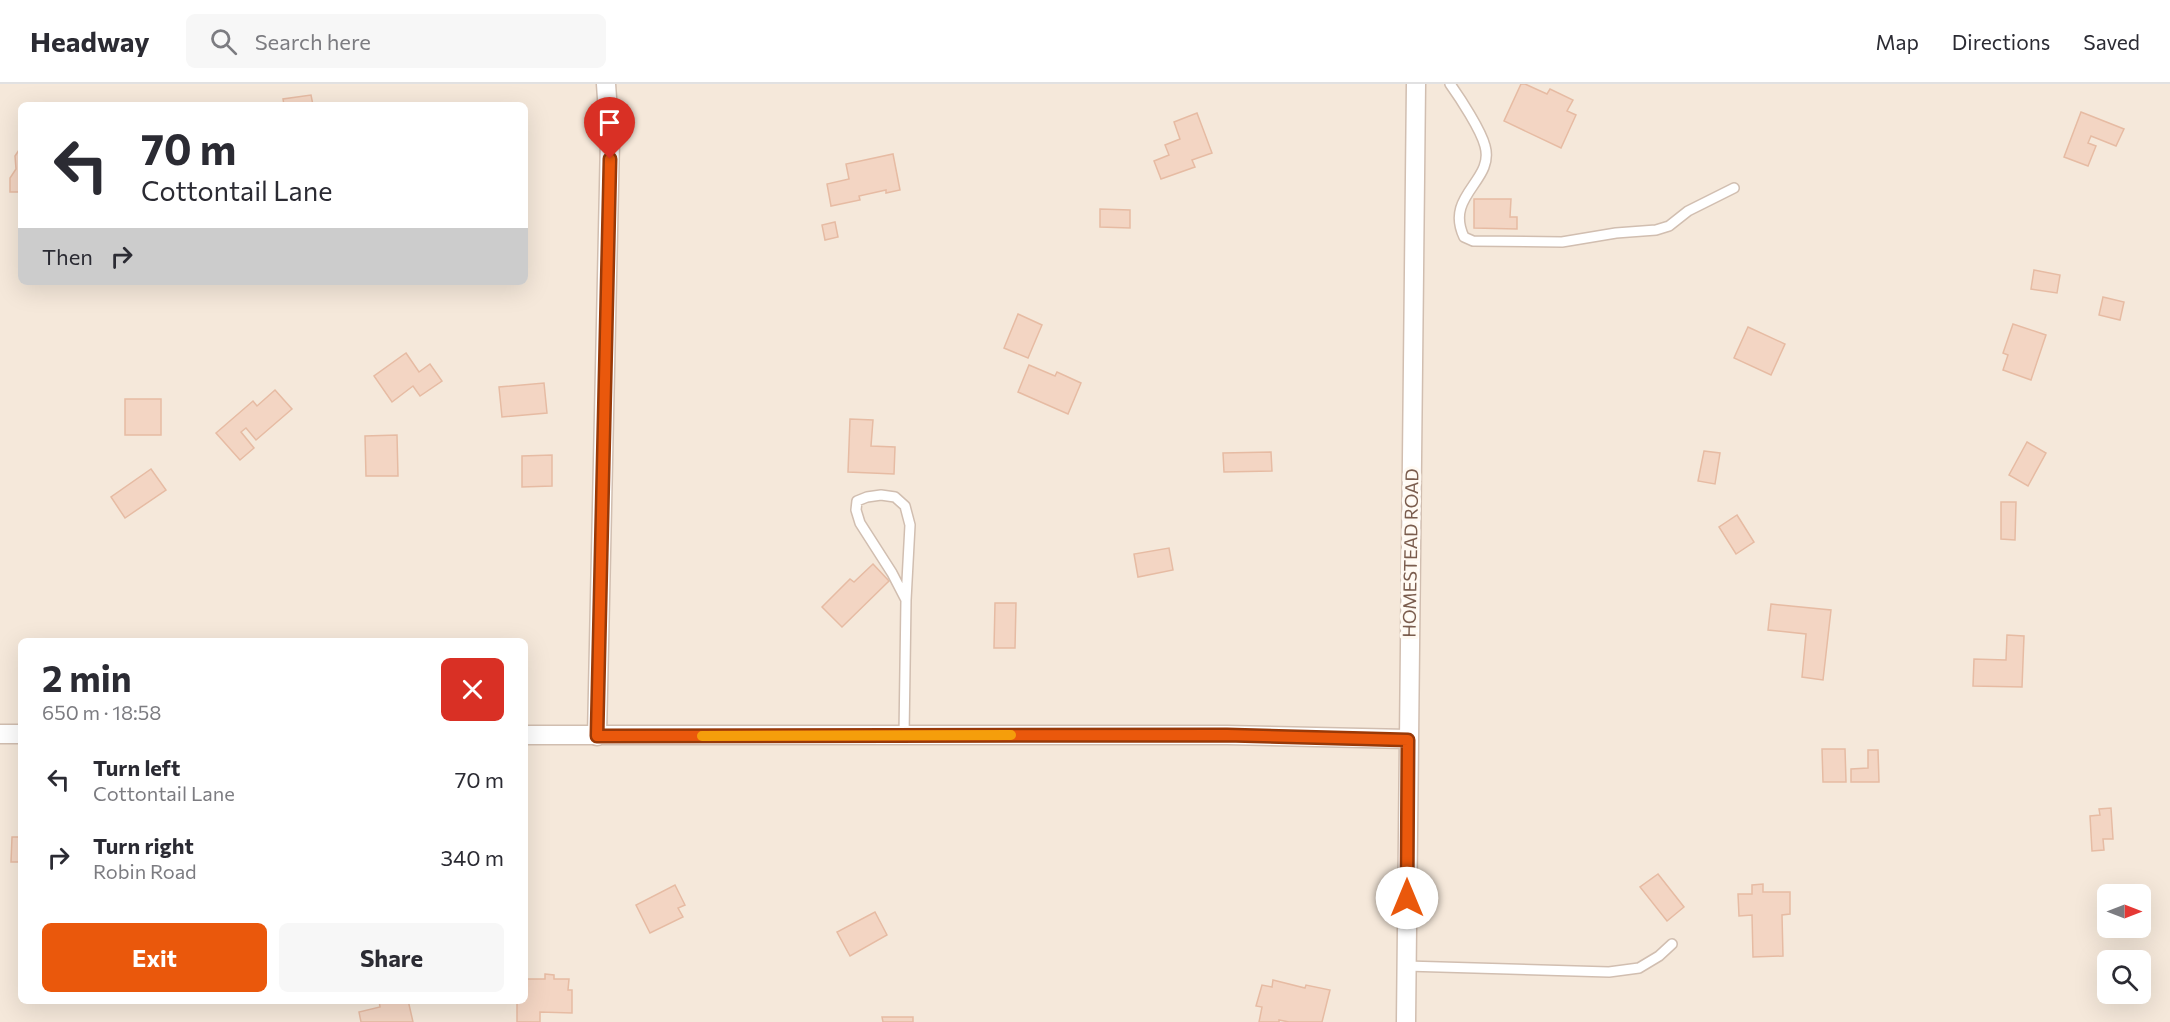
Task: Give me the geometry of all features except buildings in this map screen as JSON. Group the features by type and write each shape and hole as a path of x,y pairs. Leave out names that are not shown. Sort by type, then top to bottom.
{"street":[{"path":"597,736 610,140 606,84"},
{"name":"HOMESTEAD ROAD","path":"1406,1022 1416,84"},
{"path":"0,734 18,734"},
{"path":"528,735 1227,735 1408,740"}],"lane":[{"path":"1450,84 1485,146 1486,162 1478,179 1467,193 1460,211 1458,225 1464,237 1473,241 1562,242 1616,233 1656,230 1734,188"},
{"path":"904,735 906,600 910,525 906,506 895,497 881,495 857,501 856,510 860,523 892,573 906,600"},
{"path":"1406,966 1609,972 1639,968 1672,944"}],"shaded area":[{"path":"0,84 2170,84 2170,1022 0,1022"}],"slow traffic":[{"path":"702,736 1011,735"}],"route":[{"path":"610,159 597,736 1227,735 1408,740 1407,898"}]}
